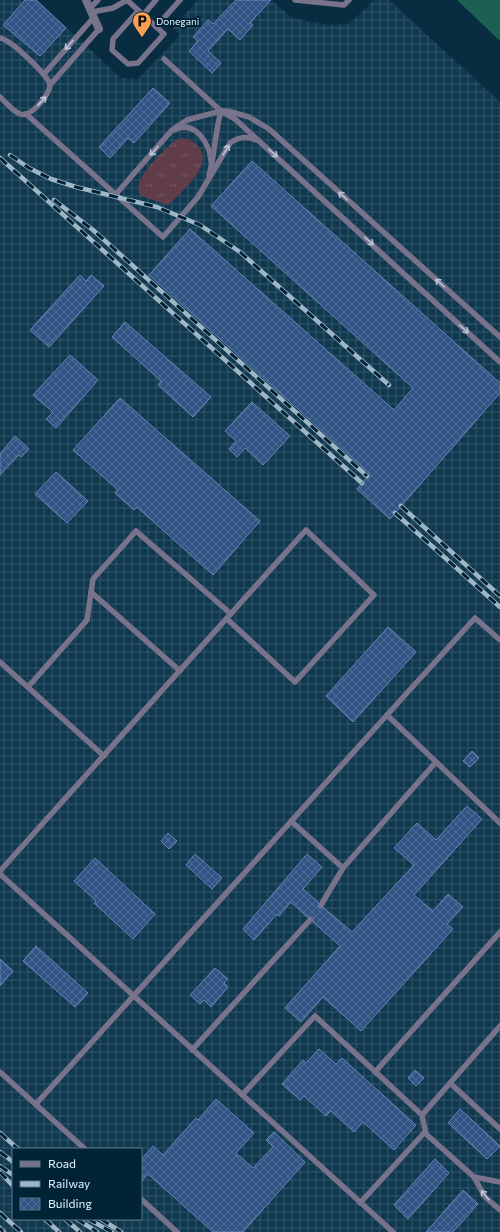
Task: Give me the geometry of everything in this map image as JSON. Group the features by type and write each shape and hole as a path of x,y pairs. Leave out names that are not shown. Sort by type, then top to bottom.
{"street":[{"path":"86,0 99,29"}],"lane":[{"path":"44,74 92,12 98,0"},
{"path":"92,12 113,8 127,0 140,13 164,34 138,63 128,64 112,50 113,39 140,13 156,0"},
{"path":"156,27 180,0"},
{"path":"295,0 346,2"},
{"path":"339,0 346,2"},
{"path":"0,97 16,112 21,114 26,114 34,110 47,95 50,86 99,29"},
{"path":"0,38 8,41 44,74 50,86"},
{"path":"164,59 221,111 235,118 500,362"},
{"path":"206,183 215,151 216,129 221,111"},
{"path":"116,194 170,133 187,120 221,111 242,114 269,129 500,337"},
{"path":"26,114 163,237 194,202 230,143 234,140 247,137 258,140"},
{"path":"170,133 184,128 199,134 209,149 211,167"},
{"path":"0,871 104,756 229,616 306,530 374,595 295,682 229,616 136,531 93,579 87,620 28,687"},
{"path":"91,592 180,671"},
{"path":"36,1104 475,618 500,640"},
{"path":"0,662 104,756"},
{"path":"387,715 500,823"},
{"path":"321,906 343,868 436,762"},
{"path":"291,821 343,868"},
{"path":"0,874 360,1204 393,1232"},
{"path":"192,1050 310,920"},
{"path":"375,1072 500,932"},
{"path":"242,1095 314,1016 422,1115 425,1132 474,1178 485,1197 500,1210"},
{"path":"422,1115 500,1026"},
{"path":"0,1072 84,1148"},
{"path":"450,1083 500,1129"},
{"path":"360,1204 425,1132"},
{"path":"474,1178 500,1182"},
{"path":"142,1200 177,1232"},
{"path":"0,1229 4,1232"}],"shaded area":[{"path":"0,0 37,0 121,78 138,79 180,35 173,28 198,0 272,0 292,18 327,25 349,24 374,0 389,0 500,102 500,1232 0,1232"},
{"path":"457,0 500,0 500,41"}],"green space":[{"path":"180,138 191,140 199,147 203,154 199,170 194,178 168,205 141,196 139,187 142,176 164,151"}],"building":[{"path":"25,0 36,0 66,28 40,56 3,25"},
{"path":"236,0 271,0 250,23 253,25 240,40 228,29 208,51 221,63 212,73 189,51 198,41 193,37 208,20 213,24"},
{"path":"153,88 170,103 134,143 128,138 110,158 99,147"},
{"path":"252,161 500,383 500,393 390,519 357,489 370,474 149,275 190,229 394,410 413,388 211,206"},
{"path":"80,275 86,281 91,275 104,286 49,347 30,330"},
{"path":"125,322 211,397 193,417 158,385 161,381 112,337"},
{"path":"70,355 98,380 56,428 46,419 53,412 33,395"},
{"path":"120,398 260,521 213,575 137,507 134,510 115,493 118,490 73,450"},
{"path":"252,402 290,436 263,465 245,448 237,457 229,449 236,441 225,431"},
{"path":"15,436 29,449 21,457 19,455 0,475 0,454"},
{"path":"56,472 88,501 67,523 35,494"},
{"path":"388,627 416,652 353,722 326,696"},
{"path":"472,751 479,758 470,767 463,761"},
{"path":"467,806 482,819 414,895 433,911 448,894 463,907 447,924 453,929 361,1031 323,997 301,1022 285,1008 340,946 313,922 313,917 307,917 291,902 279,916 277,914 254,940 243,929 307,854 322,867 303,889 318,902 319,908 324,908 352,932 414,865 394,848 417,823 436,840"},
{"path":"168,833 177,841 169,849 161,841"},
{"path":"195,854 222,878 212,889 186,865"},
{"path":"95,858 155,914 133,939 94,903 96,901 74,881"},
{"path":"36,946 88,993 75,1007 23,961"},
{"path":"0,959 13,971 0,986"},
{"path":"215,968 228,979 224,983 228,987 211,1007 204,1000 200,1004 190,995"},
{"path":"319,1049 336,1064 342,1058 416,1125 394,1150 363,1122 354,1132 331,1111 326,1116 304,1096 300,1100 282,1084 303,1060 306,1063"},
{"path":"415,1070 424,1078 416,1086 408,1078"},
{"path":"216,1099 254,1133 236,1153 253,1168 273,1147 266,1140 274,1132 305,1162 243,1232 213,1232 148,1174 142,1181 142,1159 153,1146 163,1155 196,1118 198,1120"},
{"path":"460,1109 500,1146 487,1159 448,1123"},
{"path":"435,1159 449,1173 408,1219 394,1205"},
{"path":"463,1190 478,1204 453,1232 426,1232"}],"railway":[{"path":"10,155 29,168 51,179 76,187 157,207 200,225 240,252 389,385"},
{"path":"0,158 362,483"},
{"path":"54,200 93,230 367,476"},
{"path":"401,506 500,596"},
{"path":"395,513 500,607"},
{"path":"0,1133 17,1148"},
{"path":"0,1152 12,1161"},
{"path":"0,1166 12,1174"},
{"path":"0,1172 12,1185"},
{"path":"0,1213 21,1232"},
{"path":"46,1220 59,1232"},
{"path":"66,1220 80,1232"},
{"path":"79,1220 97,1232"},
{"path":"90,1220 112,1232"},
{"path":"103,1220 121,1232"},
{"path":"0,1228 3,1232"}],"place":[{"name":"Donegani","path":"142,38"}]}
